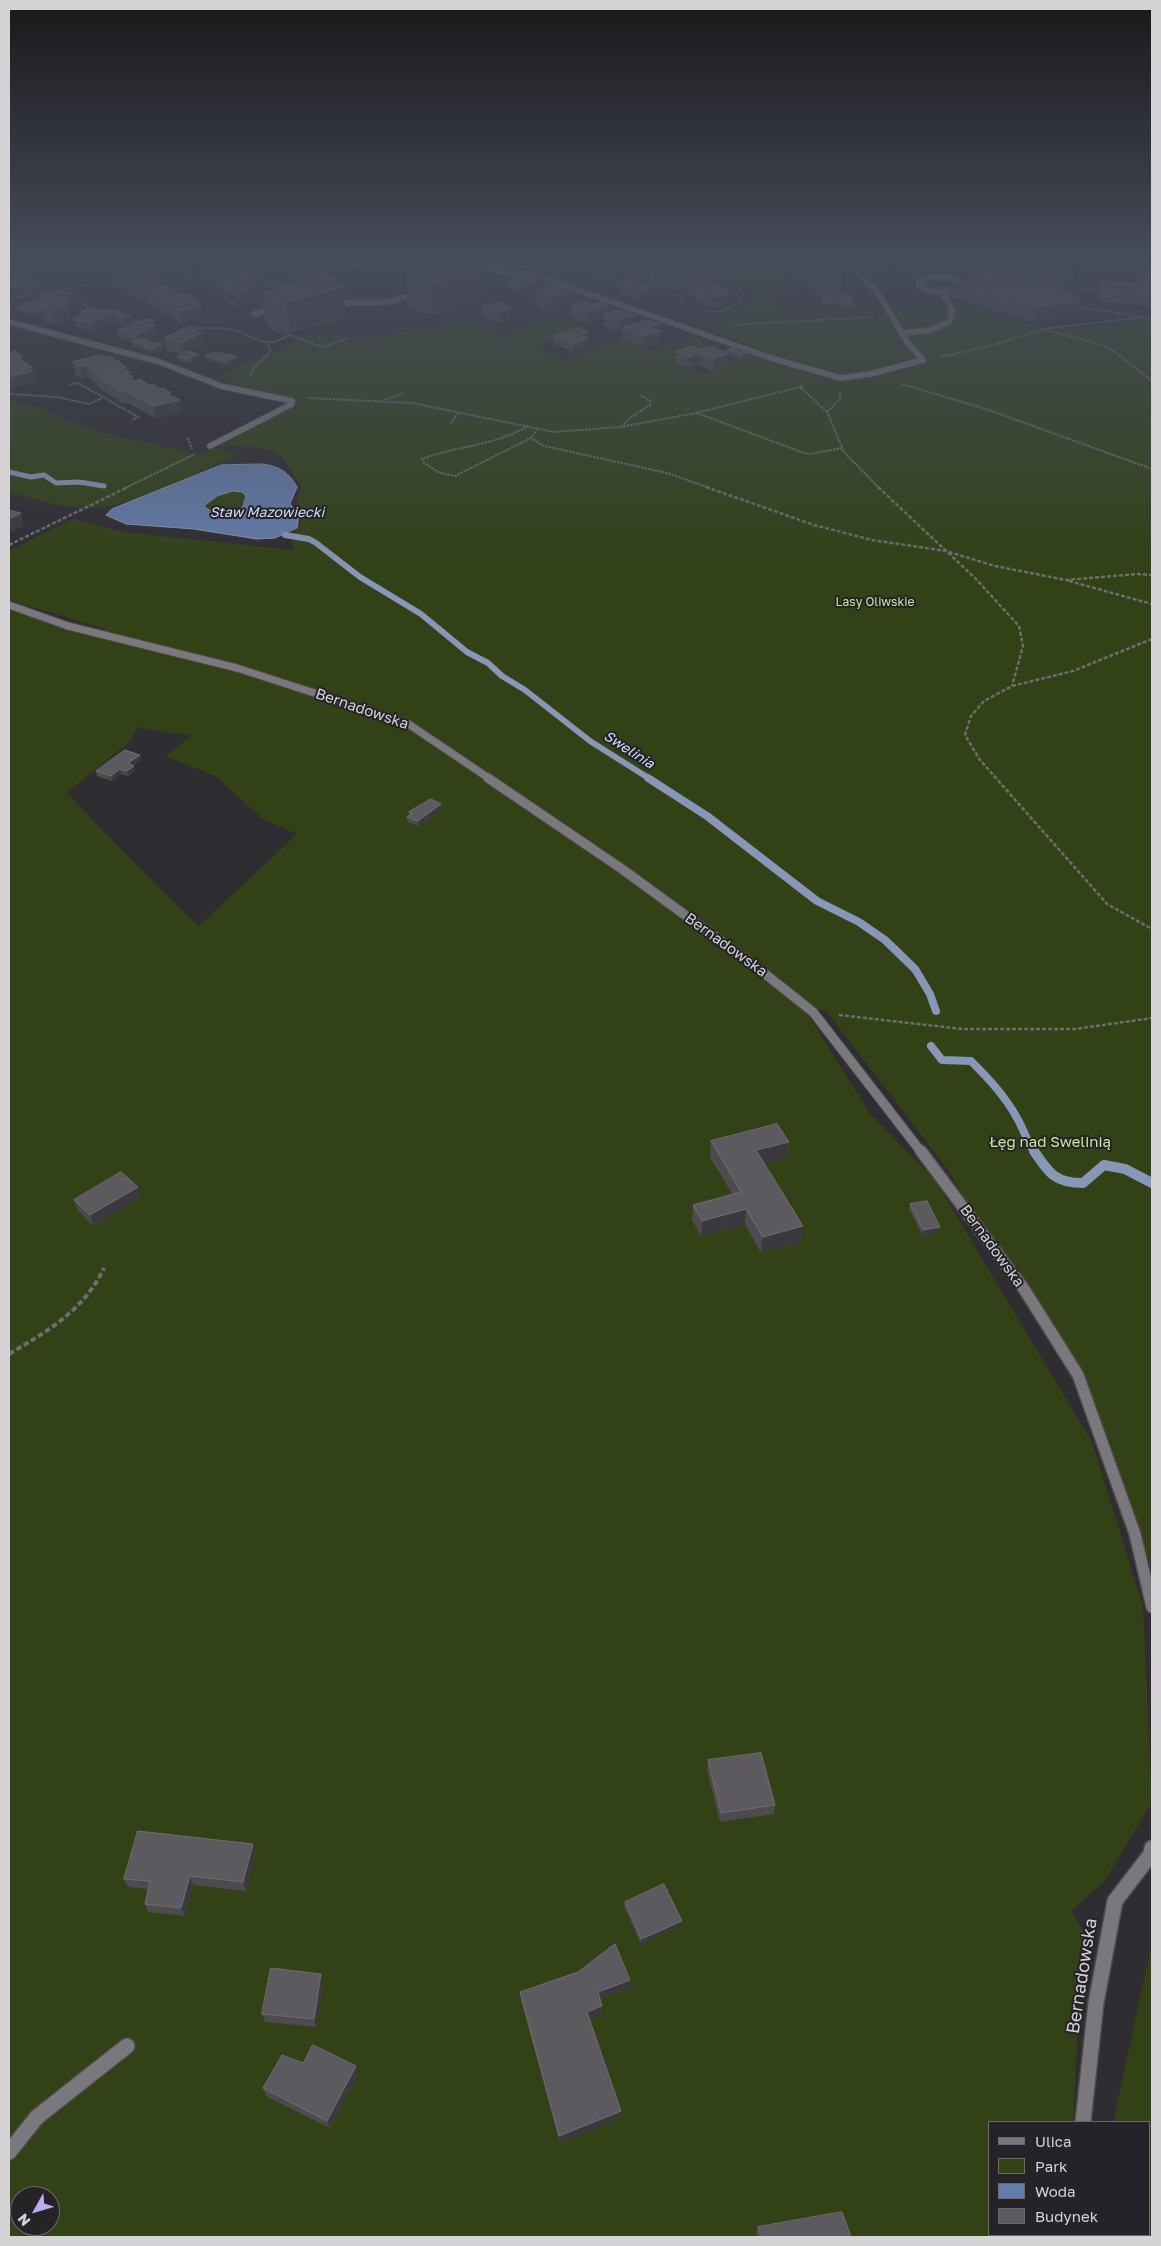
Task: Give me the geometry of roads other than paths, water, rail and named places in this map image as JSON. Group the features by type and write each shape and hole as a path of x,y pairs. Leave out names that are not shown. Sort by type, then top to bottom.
{"street":[{"path":"170,366 210,382 246,392 292,401 292,404 210,446"},
{"path":"793,366 841,378 870,374 901,366"},
{"name":"Bernadowska","path":"9,605 68,626 237,668 407,722 630,875 760,969 813,1012 986,1236 1024,1289 1078,1375 1135,1534 1152,1607"},
{"name":"Bernadowska","path":"1083,2121 1096,2002 1115,1901 1151,1854 1152,1848"},
{"path":"9,2152 37,2117 127,2046"}],"water":[{"name":"Staw Mazowiecki","path":"262,464 274,466 291,477 297,487 290,504 299,515 297,528 275,538 257,539 194,529 126,524 106,515 112,509 221,465","holes":["233,491 242,492 246,496 243,506 234,513 217,513 204,506 217,496"]}],"waterway":[{"name":"Swelinia","path":"9,472 31,477 44,475 56,483 79,482 104,486"},
{"name":"Swelinia","path":"285,535 309,539 316,543 360,577 421,614 467,652 488,663 502,676 525,690 590,741 650,779"},
{"name":"Swelinia","path":"648,778 707,816 817,901 859,922 885,940 915,969 930,994 936,1011"},
{"name":"Swelinia","path":"931,1046 942,1060 971,1061 978,1068 1007,1102 1035,1153"},
{"name":"Swelinia","path":"1034,1151 1049,1171 1059,1179 1073,1183 1083,1183 1104,1165 1125,1169 1152,1183"}],"park label":[{"name":"Lasy Oliwskie","path":"875,602"},
{"name":"Łęg nad Swelinią","path":"1050,1142"}]}
